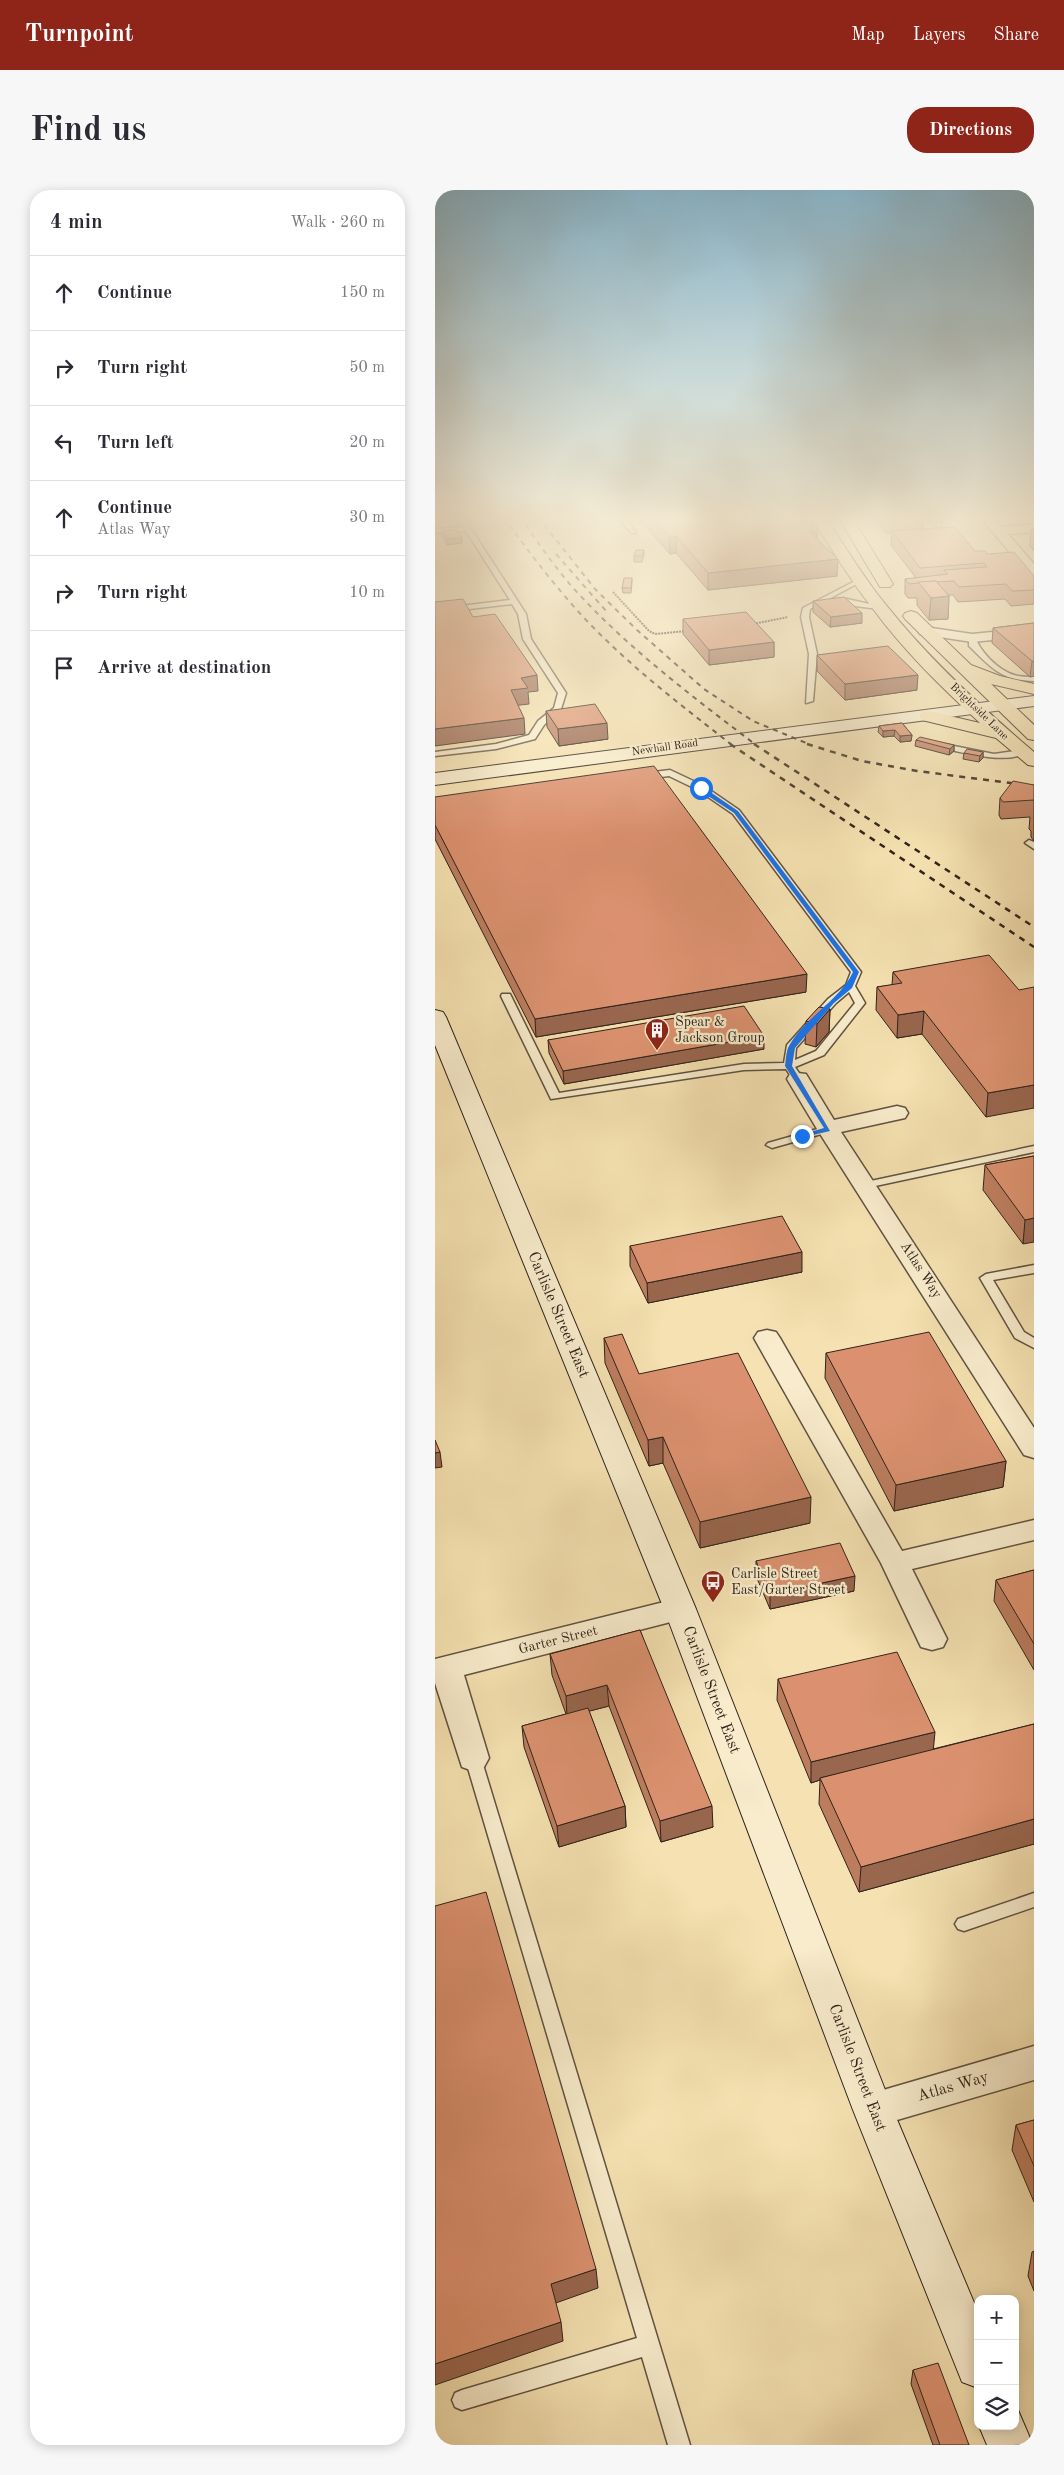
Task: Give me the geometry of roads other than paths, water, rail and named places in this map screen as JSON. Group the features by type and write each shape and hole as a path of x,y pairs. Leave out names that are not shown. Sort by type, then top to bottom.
{"main road":[{"name":"Brightside Lane","path":"893,622 935,670 1000,734 1030,757"},
{"name":"Brightside Lane","path":"917,622 1034,735"},
{"path":"960,666 995,680 1034,691"},
{"name":"Newhall Road","path":"435,779 895,718 927,716 1034,691"},
{"name":"Newhall Road","path":"997,701 1034,701"},
{"name":"Newhall Road","path":"895,718 928,709 972,706"},
{"path":"927,716 1000,734"},
{"name":"Carlisle Street East","path":"435,1017 680,1609 873,2110 974,2356"},
{"path":"1004,2430 1010,2445"}],"street":[{"path":"925,631 972,638 1034,632"},
{"name":"Atlas Way","path":"793,1072 828,1129 866,1185 1023,1410 1034,1449"},
{"path":"828,1129 897,1113"},
{"path":"767,1338 895,1563 932,1639"},
{"path":"895,1563 1034,1530"},
{"name":"Garter Street","path":"441,1670 680,1609"},
{"path":"441,1670 473,1758"},
{"name":"Atlas Way","path":"873,2110 1034,2063"}],"lane":[{"path":"435,754 515,744 532,737 540,723 554,714 561,702 562,693 527,639 524,622"},
{"path":"806,622 806,631 813,654 809,701"},
{"path":"972,638 972,644 999,672 1017,680 1034,679"},
{"path":"928,741 994,756 1030,757"},
{"path":"631,778 670,773 701,788 736,812 856,972 849,986 832,1001 791,1048 793,1072"},
{"path":"506,996 555,1097 744,1067 793,1072 820,1053 860,1003 849,986"},
{"path":"772,1145 828,1129"},
{"path":"866,1185 1034,1149"},
{"path":"1034,1269 986,1278 1019,1335 1034,1344"},
{"path":"473,1758 679,2445"},
{"path":"964,1924 1034,1900"},
{"path":"462,2400 649,2345"}],"railway":[{"path":"588,622 657,686 732,745"},
{"path":"607,622 662,672 756,745"},
{"path":"629,622 704,689 753,721 811,745"},
{"path":"730,744 1034,947"},
{"path":"754,744 1034,927"},
{"path":"807,744 862,761 917,771 1034,786"}],"place":[{"name":"Spear & Jackson Group","path":"657,1051"},
{"name":"Carlisle Street East/Garter Street","path":"713,1603"}]}
